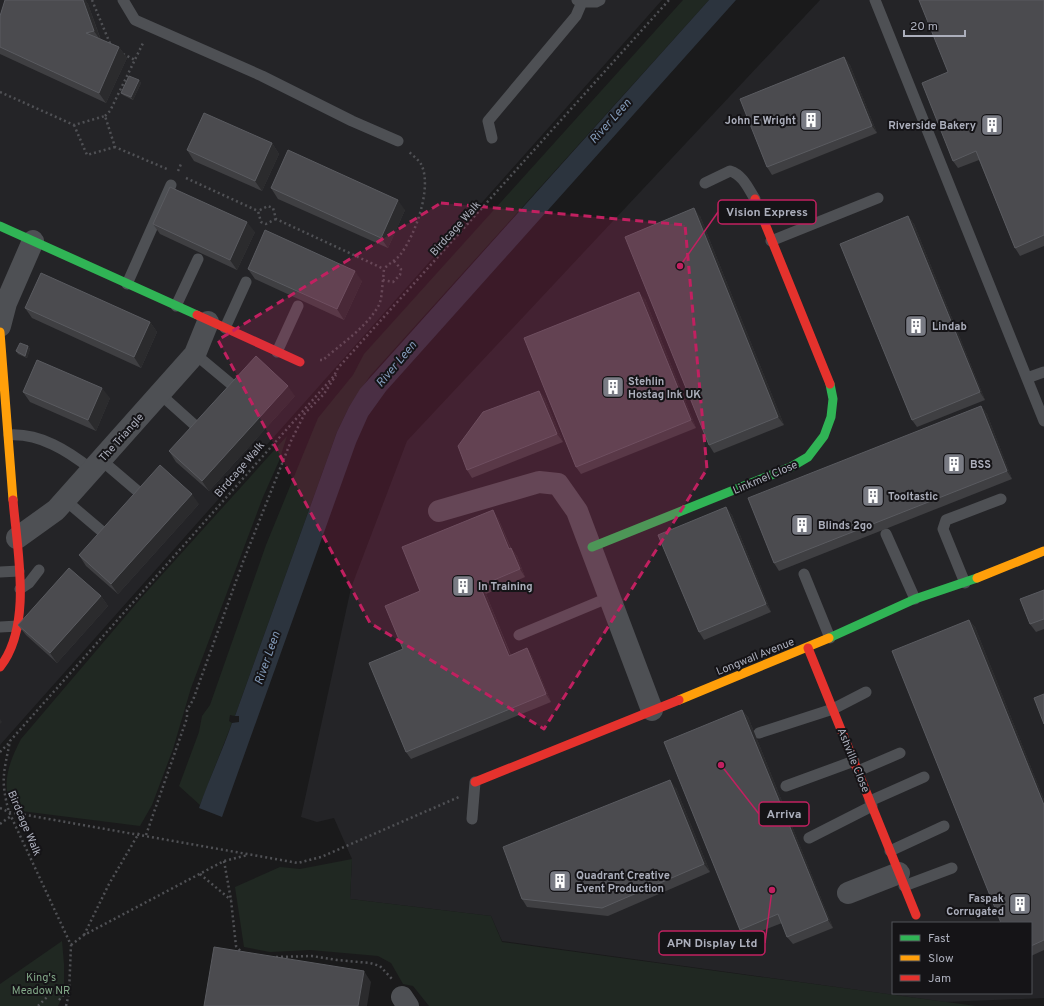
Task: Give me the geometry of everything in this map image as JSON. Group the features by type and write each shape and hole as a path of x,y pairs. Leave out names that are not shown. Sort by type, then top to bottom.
{"street":[{"name":"Linkmel Close","path":"592,548 791,467 808,457 824,436 833,399 829,380 771,241 755,198"},
{"path":"0,226 300,362"},
{"path":"0,668 8,658 17,635 21,603 20,571 6,431 0,335 5,290 33,241"},
{"name":"The Triangle","path":"17,538 56,510 195,354 216,325"},
{"path":"439,511 539,482 558,484 577,511 652,710"},
{"name":"Longwall Avenue","path":"475,782 808,648 915,599 965,583 1044,551"},
{"name":"Ashville Close","path":"808,648 918,919"},
{"path":"848,893 901,880"}],"lane":[{"path":"123,0 135,20 262,76 352,121 398,141"},
{"path":"492,138 488,121 576,16 579,1 596,2 600,0"},
{"path":"875,0 1044,421"},
{"name":"Linkmel Close","path":"705,182 730,171 741,177 755,198"},
{"path":"127,284 172,185"},
{"path":"771,241 878,198"},
{"path":"176,306 198,259"},
{"path":"216,325 246,282"},
{"path":"277,352 298,306"},
{"path":"195,354 237,389"},
{"path":"1028,378 1044,372"},
{"path":"160,394 199,429"},
{"path":"6,431 40,439 96,464 141,494"},
{"path":"965,583 943,529 946,520 1001,499"},
{"path":"65,500 105,534"},
{"path":"886,534 915,599"},
{"path":"20,589 30,582 39,570"},
{"path":"0,572 20,571"},
{"path":"804,574 830,638"},
{"path":"519,635 610,596"},
{"path":"0,627 18,626"},
{"path":"759,733 833,709 866,692"},
{"path":"786,786 900,753"},
{"path":"808,838 871,803 924,777"},
{"path":"472,819 475,782"},
{"path":"890,851 944,826"},
{"path":"901,880 952,868"}],"path":[{"path":"92,0 112,49"},
{"name":"Birdcage Walk","path":"66,1006 69,993 71,945 9,812 2,792 3,773 10,741 334,376 338,368 669,0"},
{"path":"0,92 74,125 105,116 110,111 151,27"},
{"path":"118,52 135,60"},
{"path":"105,116 115,147"},
{"path":"74,125 87,154 115,147 170,171"},
{"path":"384,268 394,261 404,249 414,227 425,189 421,164 398,141"},
{"path":"184,177 258,211"},
{"path":"258,211 268,206 273,208 276,219"},
{"path":"258,211 261,222 266,224 276,219"},
{"path":"276,219 384,268"},
{"path":"383,280 391,283 400,275 401,269 394,261"},
{"path":"300,362 306,355 317,360 323,360 361,326 379,304 384,268"},
{"path":"146,835 187,718 187,710 193,700 243,562 291,441 305,413 324,394 335,378 338,368"},
{"path":"0,752 10,741"},
{"path":"0,808 9,812 138,833 298,863 321,857 463,795 475,782"},
{"path":"0,824 11,816"},
{"path":"84,935 109,884 138,833"},
{"path":"71,945 84,935 224,861 250,854"},
{"path":"224,861 231,900 236,943 239,952 245,954"},
{"path":"200,874 231,900"},
{"path":"270,958 312,956 370,963 380,966 389,974 405,1001"},
{"path":"38,1006 53,992 69,993"},
{"path":"60,1000 64,993"}],"highlighted area":[{"path":"441,203 685,225 707,469 544,729 370,623 218,340"}],"shaded area":[{"path":"0,0 662,0 0,745"},
{"path":"820,0 1044,0 1044,998 945,1002 502,941 491,916 350,899 352,859 334,818 317,822 301,817 351,588 407,441"}],"green space":[{"path":"683,0 709,0 370,376 349,407 337,432 235,716 230,715 229,721 232,723 200,805 179,786 199,732 202,716 210,705 266,545 318,418 353,375 364,354"},
{"path":"287,436 279,461 263,497 191,688 173,749 152,805 140,826 13,810 7,792 8,774 13,756 21,739 141,598"},
{"path":"352,859 350,899 491,916 502,942 976,1006 429,1006 413,986 403,984 391,963 378,956 310,950 270,952 244,947 235,887 280,867 300,869"},
{"name":"King's Meadow NR","path":"62,941 64,993 58,1006 0,1006 0,984"}],"water":[{"name":"River Leen","path":"709,0 736,0 386,391 368,416 356,443 222,817 199,808 232,723 239,722 239,716 235,716 337,432 349,407 360,389"}],"building":[{"path":"5,0 83,0 94,31 86,33 119,47 99,93 0,47 0,16"},
{"name":"Riverside Bakery","path":"919,0 1044,0 1044,235 1015,248 976,151 953,161 922,83 948,72"},
{"name":"John E Wright","path":"844,57 872,126 767,167 740,99"},
{"path":"129,76 139,80 131,97 121,93"},
{"path":"204,113 272,143 255,181 187,150"},
{"path":"288,150 398,200 381,238 271,188"},
{"path":"170,187 247,222 230,260 153,224"},
{"path":"694,208 778,417 709,445 625,237"},
{"name":"Lindab","path":"908,216 980,392 912,420 840,244"},
{"path":"265,230 355,271 337,309 248,269"},
{"path":"41,273 150,322 134,357 25,308"},
{"name":"Stehlin Hostag Ink UK","path":"639,292 691,420 576,467 524,338"},
{"path":"20,343 28,346 25,356 16,351"},
{"path":"256,356 288,386 202,481 169,451"},
{"path":"37,360 102,388 88,420 23,392"},
{"path":"539,391 557,434 467,470 458,446 483,412"},
{"path":"981,406 1007,471 774,563 748,498"},
{"path":"160,465 192,494 111,584 79,555"},
{"path":"726,507 766,604 699,632 658,535"},
{"path":"493,510 509,549 511,548 520,569 480,586 509,656 527,648 546,694 406,752 369,663 403,649 385,606 420,591 402,547"},
{"path":"69,568 101,596 50,653 18,625"},
{"path":"1044,590 1044,619 1030,624 1020,599"},
{"path":"969,620 1044,805 1044,940 1032,946 1032,922 1001,922 892,651"},
{"path":"1044,694 1044,724 1034,698"},
{"path":"742,710 828,920 787,937 778,914 740,930 664,742"},
{"path":"670,780 704,864 602,908 522,899 503,847"},
{"path":"214,947 364,971 358,1006 204,1006"}],"traffic: fast":[{"path":"0,226 197,315"},
{"path":"592,547 791,467 808,457 824,436 831,417 833,399 830,384"},
{"path":"829,638 915,599 977,578"}],"traffic: slow":[{"path":"0,332 13,500"},
{"path":"977,578 1044,551"},
{"path":"679,700 829,638"}],"traffic: jam":[{"path":"755,199 830,384"},
{"path":"197,315 300,362"},
{"path":"0,667 10,650 17,630 20,609 19,564 13,500"},
{"path":"808,648 916,915"},
{"path":"475,782 679,700"}],"place":[{"name":"John E Wright","path":"811,120"},
{"name":"Riverside Bakery","path":"992,125"},
{"name":"Vision Express","path":"680,266"},
{"name":"Lindab","path":"916,326"},
{"name":"Stehlin Hostag Ink UK","path":"613,387"},
{"name":"BSS","path":"954,464"},
{"name":"Tooltastic","path":"873,496"},
{"name":"Blinds 2go","path":"802,525"},
{"name":"In Training","path":"463,586"},
{"name":"Arriva","path":"721,765"},
{"name":"Quadrant Creative Event Production","path":"560,881"},
{"name":"APN Display Ltd","path":"772,890"},
{"name":"Faspak Corrugated","path":"1020,904"}]}
